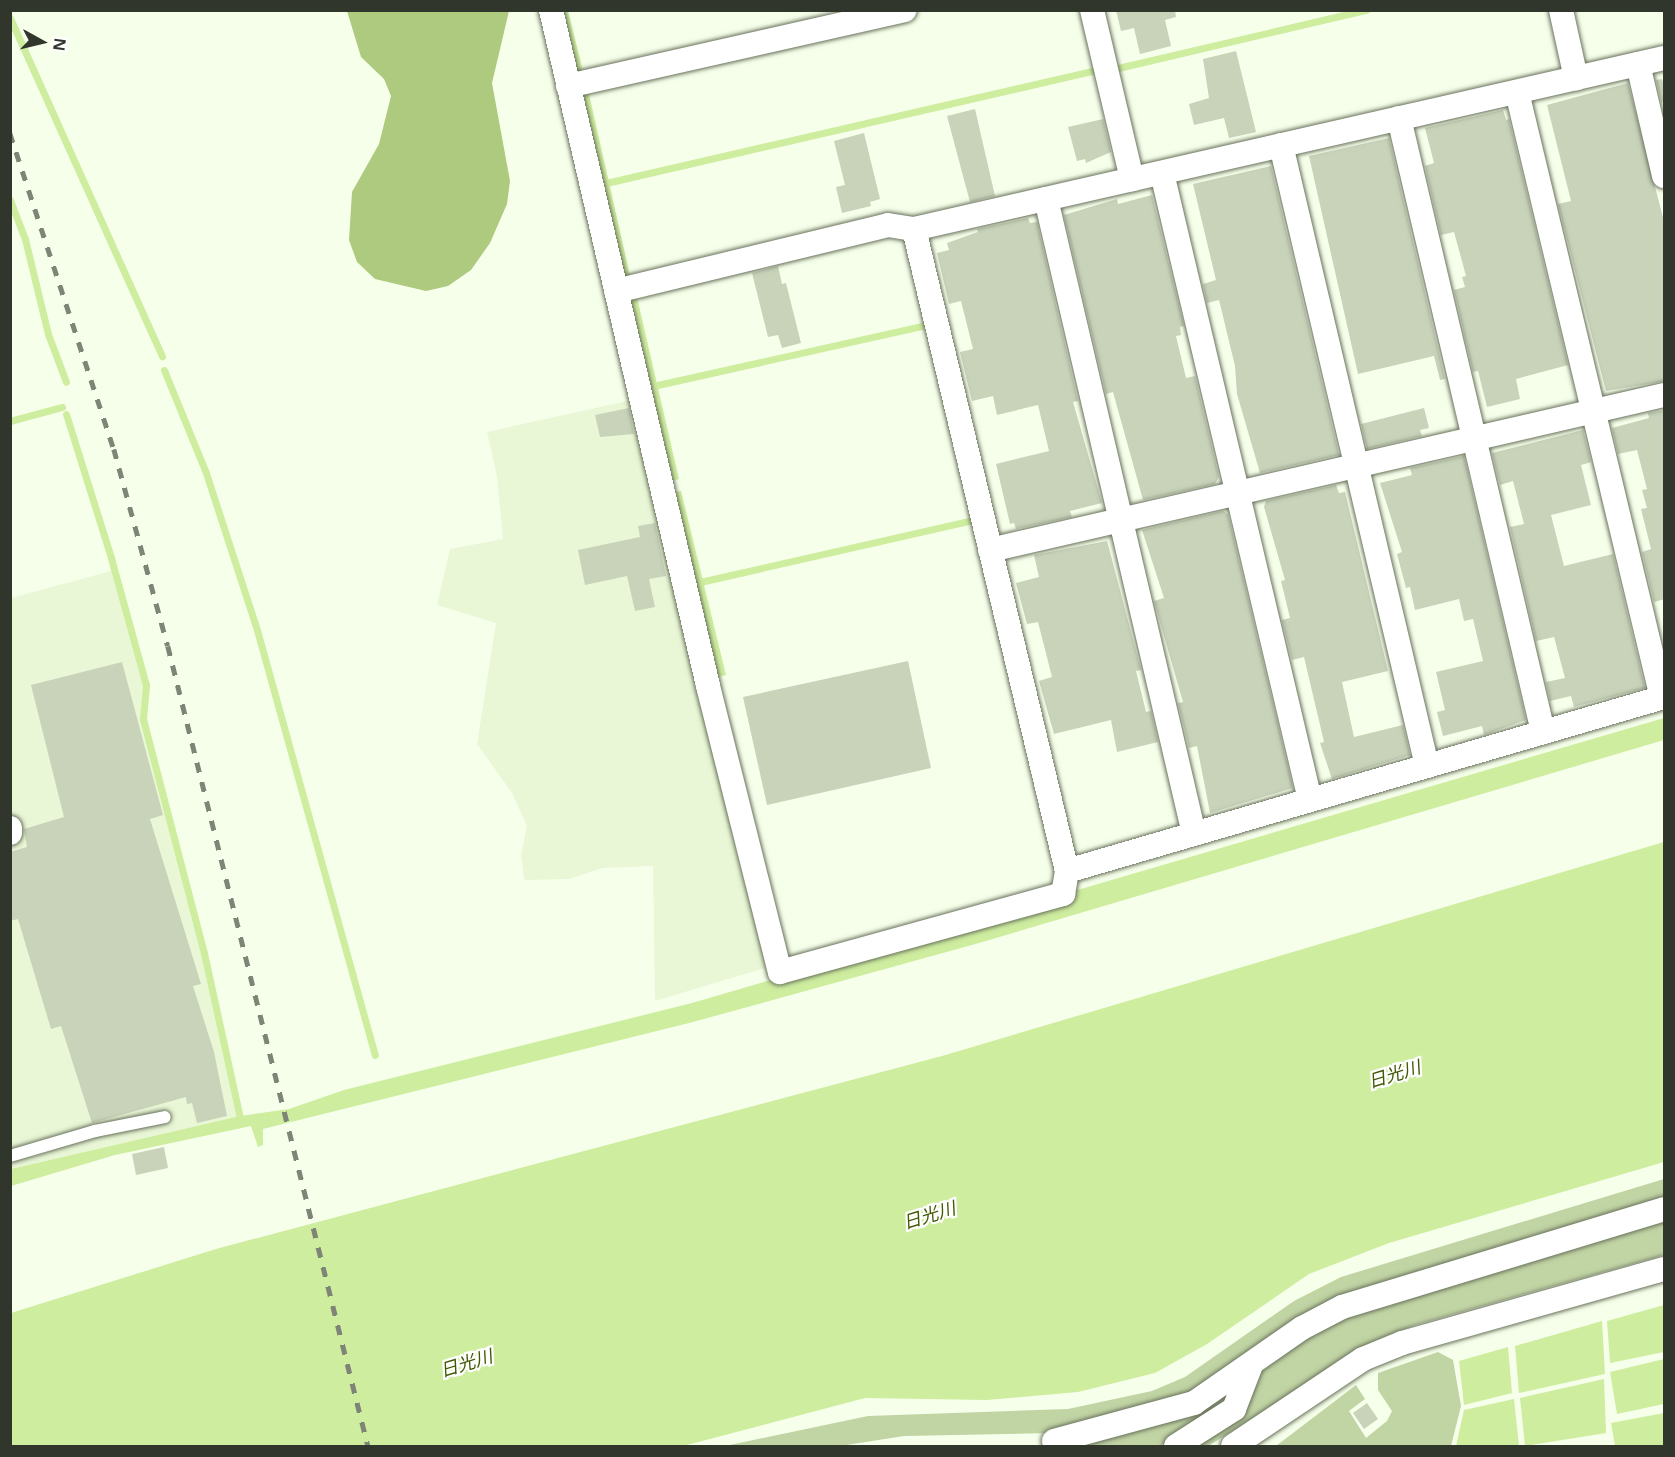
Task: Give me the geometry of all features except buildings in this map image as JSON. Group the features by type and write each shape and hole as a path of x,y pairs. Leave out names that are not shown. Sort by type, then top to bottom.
{"street":[{"path":"551,10 616,291 780,972 1063,894 1067,871 914,229"},
{"path":"568,86 905,10"},
{"path":"1092,10 1132,179"},
{"path":"1561,10 1576,78"},
{"path":"616,291 888,225 914,229 1665,58"},
{"path":"1638,64 1665,176"},
{"path":"1067,871 1663,697 1517,92"},
{"path":"1399,118 1543,732"},
{"path":"1281,145 1427,766"},
{"path":"1162,172 1310,800"},
{"path":"1046,199 1194,834"},
{"path":"990,550 1665,395"},
{"path":"10,828 10,833"},
{"path":"1054,1441 1194,1403 1302,1328 1342,1307 1665,1209"},
{"path":"1233,1446 1363,1359 1402,1343 1665,1269"},
{"path":"1176,1446 1234,1409 1251,1365"}],"lane":[{"path":"10,1156 95,1131 165,1117"}],"shaded area":[{"path":"347,11 509,11 492,83 510,181 507,204 490,243 471,270 448,286 426,291 375,279 357,262 349,240 352,192 379,144 391,96 384,79 361,57"},
{"path":"632,400 769,959 765,968 655,1001 653,866 603,868 569,879 524,880 521,855 527,826 512,793 477,744 496,623 437,605 450,549 503,539 497,477 487,432"},
{"path":"115,570 146,685 143,719 204,953 240,1116 11,1169 10,843 19,840 10,809 11,598"},
{"path":"1664,1179 1664,1202 1344,1299 1192,1397 1052,1433 904,1436 840,1446 725,1446 868,1416 1068,1409 1152,1391 1185,1377 1294,1301 1341,1277"},
{"path":"1664,1216 1664,1255 1415,1325 1373,1342 1210,1445 1187,1446 1260,1368 1342,1315"},
{"path":"1438,1352 1453,1360 1461,1406 1451,1446 1276,1446 1356,1385 1365,1399 1349,1411 1366,1438 1387,1421 1392,1411 1378,1390 1378,1373"},
{"path":"1227,1392 1230,1402 1160,1446 1051,1446"}],"water":[{"path":"562,11 568,11 584,75 578,76"},
{"path":"589,94 631,280 625,281 583,95"},
{"path":"636,293 679,479 673,481 628,294"},
{"path":"681,491 726,675 718,677 674,492"},
{"path":"1664,718 1664,740 979,943 693,1022 263,1129 263,1145 258,1147 251,1126 115,1155 11,1186 11,1169 240,1116 289,1109 344,1090 692,1003"},
{"name":"日光川","path":"1664,842 1664,1162 1389,1243 1309,1274 1207,1344 1155,1373 1078,1392 987,1400 865,1398 683,1446 11,1446 11,1313 216,1249 942,1056"},
{"path":"1664,1305 1664,1352 1610,1363 1607,1321"},
{"path":"1602,1321 1605,1374 1519,1393 1515,1346"},
{"path":"1508,1347 1512,1393 1464,1405 1459,1361"},
{"path":"1664,1359 1664,1404 1617,1414 1610,1372"},
{"path":"1604,1379 1606,1433 1525,1446 1520,1398"},
{"path":"1514,1399 1519,1446 1456,1446 1464,1410"},
{"path":"1664,1413 1664,1446 1615,1446 1611,1423"}],"waterway":[{"path":"1118,68 1366,10"},
{"path":"10,18 162,356"},
{"path":"606,183 1100,69"},
{"path":"10,200 25,239 48,334 66,382"},
{"path":"653,386 922,326"},
{"path":"164,370 206,473 257,630 375,1055"},
{"path":"10,421 62,407"},
{"path":"66,414 111,558 146,685 143,719 204,953 241,1122"},
{"path":"700,582 969,521"}],"railway":[{"path":"10,133 114,449 168,646 368,1446"}]}
